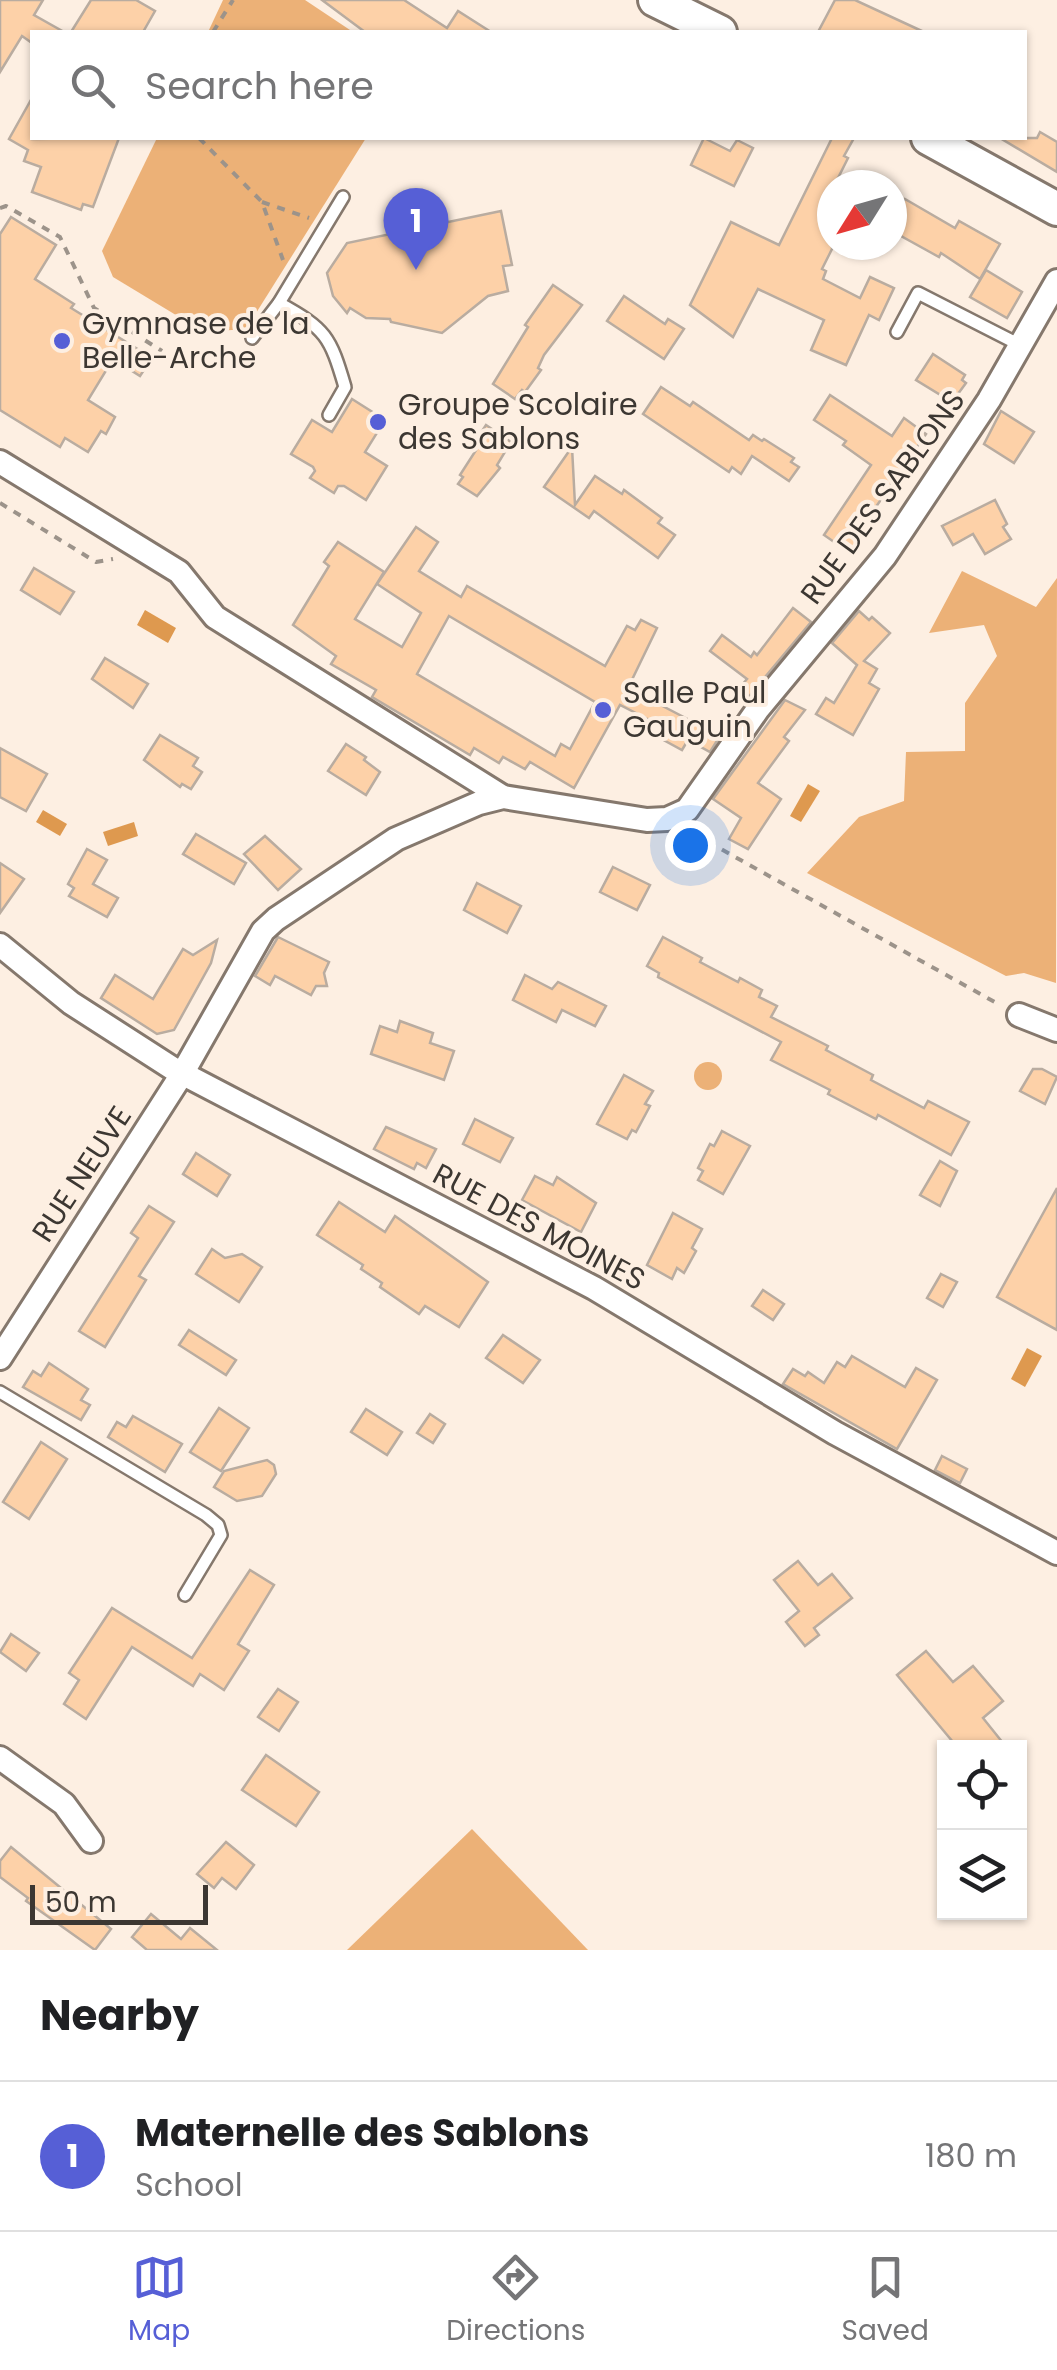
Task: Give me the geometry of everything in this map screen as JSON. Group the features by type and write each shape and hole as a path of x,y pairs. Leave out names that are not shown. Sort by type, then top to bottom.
{"main road":[{"path":"655,0 716,30"},
{"path":"932,140 1057,209"}],"street":[{"name":"RUE DES SABLONS","path":"182,1074 263,931 396,839 479,803 503,797 648,820 667,819 686,810 758,709 884,556 990,400 1057,281"},
{"path":"0,462 178,572 215,618 503,797"},
{"name":"RUE DES MOINES","path":"0,945 71,1003 182,1074 594,1288 834,1433 1057,1553"},
{"path":"1019,1015 1057,1030"},
{"name":"RUE NEUVE","path":"0,1358 182,1074"},
{"path":"0,1758 64,1804 91,1841"}],"lane":[{"path":"252,338 279,303 343,197"},
{"path":"897,332 918,293 1020,345"},
{"path":"279,303 311,321 332,344 345,388 329,415"},
{"path":"0,1392 206,1514 218,1525 221,1536 184,1595"}],"path":[{"path":"214,30 233,0"},
{"path":"201,140 262,202 291,283"},
{"path":"262,202 327,224"},
{"path":"0,208 6,206 60,237 94,308 162,351"},
{"path":"0,504 96,562 111,562 119,551"},
{"path":"687,830 1019,1015"}],"shaded area":[{"path":"223,0 305,0 350,30 209,30"},
{"path":"156,140 365,140 246,329 204,332 113,277 102,251"},
{"path":"962,571 1036,607 1057,578 1056,983 1024,973 1006,976 807,873 859,817 904,801 906,752 965,751 965,703 997,656 984,625 929,633"},
{"path":"145,610 176,628 168,643 137,625"},
{"path":"808,784 820,791 801,822 790,816"},
{"path":"43,810 67,824 60,836 36,822"},
{"path":"134,822 138,836 108,846 103,832"},
{"path":"708,1062 718,1066 722,1076 718,1086 708,1090 698,1086 694,1076 698,1066"},
{"path":"1027,1348 1042,1356 1025,1387 1011,1379"},
{"path":"472,1829 588,1950 347,1950"}],"building":[{"path":"0,0 43,0 34,15 60,30 30,30 30,42 22,36 0,72"},
{"path":"91,0 136,0 155,11 144,30 72,30"},
{"path":"322,0 404,0 447,28 458,11 488,30 362,30"},
{"path":"835,0 855,0 920,30 819,30"},
{"path":"30,102 30,140 118,140 93,207 83,204 81,210 32,192 41,167 24,161 28,150 9,139"},
{"path":"1040,132 1057,142 1057,172 1003,140 1037,138"},
{"path":"703,140 730,151 737,140 753,148 734,186 691,165"},
{"path":"831,140 853,140 842,170 817,170 817,260 826,260 823,279 860,298 870,277 894,288 879,320 869,315 846,365 811,350 824,320 758,289 733,337 690,305 731,222 779,245"},
{"path":"907,200 955,228 959,221 1000,244 980,279 941,253 939,257 907,239"},
{"path":"501,211 512,265 503,266 508,291 488,296 442,333 390,319 366,318 350,308 347,313 333,296 327,273 347,243"},
{"name":"Gymnase de la Belle-Arche","path":"11,217 56,245 35,279 74,304 71,308 152,358 140,376 113,359 88,400 115,417 106,434 101,431 88,452 65,438 60,447 0,410 0,234"},
{"path":"986,270 1022,292 1007,318 970,297"},
{"path":"553,285 582,305 544,355 538,368 541,370 515,399 493,384 528,327 525,325"},
{"path":"624,296 665,324 668,319 684,329 664,359 607,321"},
{"path":"933,354 965,375 962,380 966,383 952,402 916,380"},
{"path":"661,387 690,406 693,402 749,440 753,435 764,439 794,458 791,462 799,467 789,481 752,456 741,474 732,467 729,472 643,414"},
{"path":"830,395 892,436 904,418 926,434 858,533 862,536 850,553 824,535 871,465 843,445 846,441 814,420"},
{"path":"352,399 385,420 365,452 387,466 366,500 344,486 338,486 334,493 310,478 313,467 291,454 312,420 332,432"},
{"path":"1001,411 1034,432 1014,463 984,444"},
{"path":"486,425 511,442 497,465 500,468 477,496 458,484"},
{"path":"572,447 575,505 595,476 622,494 624,490 662,518 658,523 675,535 658,558 594,511 589,518 544,487"},
{"path":"995,500 1011,539 985,554 973,534 953,545 942,526"},
{"path":"416,527 438,542 419,571 461,597 467,586 605,666 627,626 635,630 641,620 657,628 628,688 720,736 710,752 688,740 682,750 658,737 663,727 620,705 574,788 530,762 525,769 503,757 499,763 474,748 470,755 372,697 376,690 331,664 336,656 293,625 329,566 324,562 338,542 384,572 355,619 402,647 421,613 377,584","holes":["449,616 595,702 570,749 561,744 555,756 417,674"]},
{"path":"34,568 74,592 60,614 21,590"},
{"path":"793,608 811,622 746,700 736,692 747,679 710,651 722,635 751,657 754,652 757,655"},
{"path":"859,611 890,633 864,661 877,669 869,683 879,689 853,735 816,714 826,698 834,703 857,665 832,643"},
{"path":"105,658 148,684 133,708 92,679"},
{"path":"785,700 805,710 784,737 789,741 758,783 781,799 748,849 729,839 741,818 713,799"},
{"path":"160,735 198,758 193,766 202,772 191,789 182,784 180,787 144,760"},
{"path":"346,744 380,772 366,795 328,771"},
{"path":"0,748 47,774 26,811 0,797"},
{"path":"196,834 246,863 234,884 183,854"},
{"path":"265,836 301,869 278,890 244,854"},
{"path":"87,849 107,860 93,884 118,898 107,917 69,896 74,888 68,884"},
{"path":"0,863 24,879 0,913"},
{"path":"613,867 650,885 637,910 600,892"},
{"path":"477,883 521,906 507,933 464,910"},
{"path":"278,937 329,962 324,973 327,986 316,986 311,995 275,976 270,985 255,976"},
{"path":"663,937 702,958 700,962 762,990 759,997 777,1006 771,1017 828,1046 826,1050 873,1075 871,1080 924,1108 928,1101 969,1122 951,1155 878,1115 876,1119 828,1094 830,1090 771,1060 781,1042 658,977 659,973 647,966"},
{"path":"217,940 211,963 174,1030 157,1034 101,998 115,975 153,999 183,949 193,955"},
{"path":"525,975 552,989 558,982 606,1006 595,1026 562,1010 556,1022 513,1000"},
{"path":"400,1021 433,1033 430,1043 454,1051 444,1080 371,1054 380,1026 397,1032"},
{"path":"1033,1069 1057,1077 1045,1104 1020,1091"},
{"path":"624,1075 653,1091 636,1132 632,1130 627,1139 597,1124"},
{"path":"475,1119 513,1138 500,1162 463,1144"},
{"path":"386,1127 436,1149 426,1168 417,1163 414,1169 374,1149"},
{"path":"722,1131 750,1146 723,1194 698,1180 703,1171 698,1168"},
{"path":"196,1153 230,1175 217,1196 183,1174"},
{"path":"940,1161 957,1171 940,1206 920,1195"},
{"path":"535,1176 553,1185 557,1177 596,1203 581,1232 522,1200"},
{"path":"1057,1188 1057,1330 997,1297"},
{"path":"339,1202 385,1232 395,1216 488,1282 459,1327 425,1306 419,1314 380,1287 382,1283 361,1269 363,1265 317,1235"},
{"path":"149,1206 174,1222 139,1276 146,1280 105,1347 79,1331 138,1238 131,1233"},
{"path":"673,1213 702,1229 684,1273 677,1268 672,1279 647,1265"},
{"path":"212,1249 225,1258 242,1254 262,1267 239,1302 196,1274"},
{"path":"941,1274 957,1282 943,1307 927,1298"},
{"path":"763,1290 784,1304 773,1320 752,1306"},
{"path":"189,1330 236,1360 226,1375 179,1345"},
{"path":"503,1335 540,1360 523,1383 486,1358"},
{"path":"852,1356 905,1387 916,1368 937,1380 897,1449 783,1384 793,1369 805,1376 808,1372 824,1383 837,1362 845,1367"},
{"path":"49,1363 88,1389 81,1400 90,1405 81,1420 23,1387 33,1371 41,1376"},
{"path":"219,1408 249,1428 221,1471 190,1452"},
{"path":"366,1409 402,1432 387,1455 351,1432"},
{"path":"430,1414 445,1424 433,1443 417,1433"},
{"path":"133,1416 182,1444 165,1472 108,1437 117,1422 126,1427"},
{"path":"41,1442 67,1459 29,1519 3,1502"},
{"path":"942,1456 967,1469 960,1483 935,1470"},
{"path":"267,1460 274,1465 276,1474 262,1496 237,1501 214,1487 224,1471"},
{"path":"798,1561 818,1585 832,1574 852,1598 814,1628 819,1635 805,1646 786,1622 799,1611 774,1580"},
{"path":"250,1570 274,1585 238,1644 249,1651 224,1690 200,1674 193,1686 132,1647 86,1719 64,1704 79,1680 69,1673 112,1608 192,1658"},
{"path":"11,1634 39,1653 26,1671 0,1652"},
{"path":"926,1651 953,1682 973,1666 1003,1701 983,1718 1001,1740 951,1740 897,1675"},
{"path":"278,1689 298,1702 279,1731 258,1717"},
{"path":"266,1755 319,1792 296,1826 242,1790"},
{"path":"226,1842 254,1865 236,1889 222,1878 214,1888 197,1874"},
{"path":"11,1847 111,1929 95,1950 26,1901 28,1898 0,1877 0,1861"},
{"path":"151,1914 181,1939 190,1928 217,1950 147,1950 132,1937"}],"place":[{"name":"Maternelle des Sablons","path":"416,270"},
{"name":"Gymnase de la Belle-Arche","path":"62,341"},
{"name":"Groupe Scolaire des Sablons","path":"378,422"},
{"name":"Salle Paul Gauguin","path":"603,710"}]}
